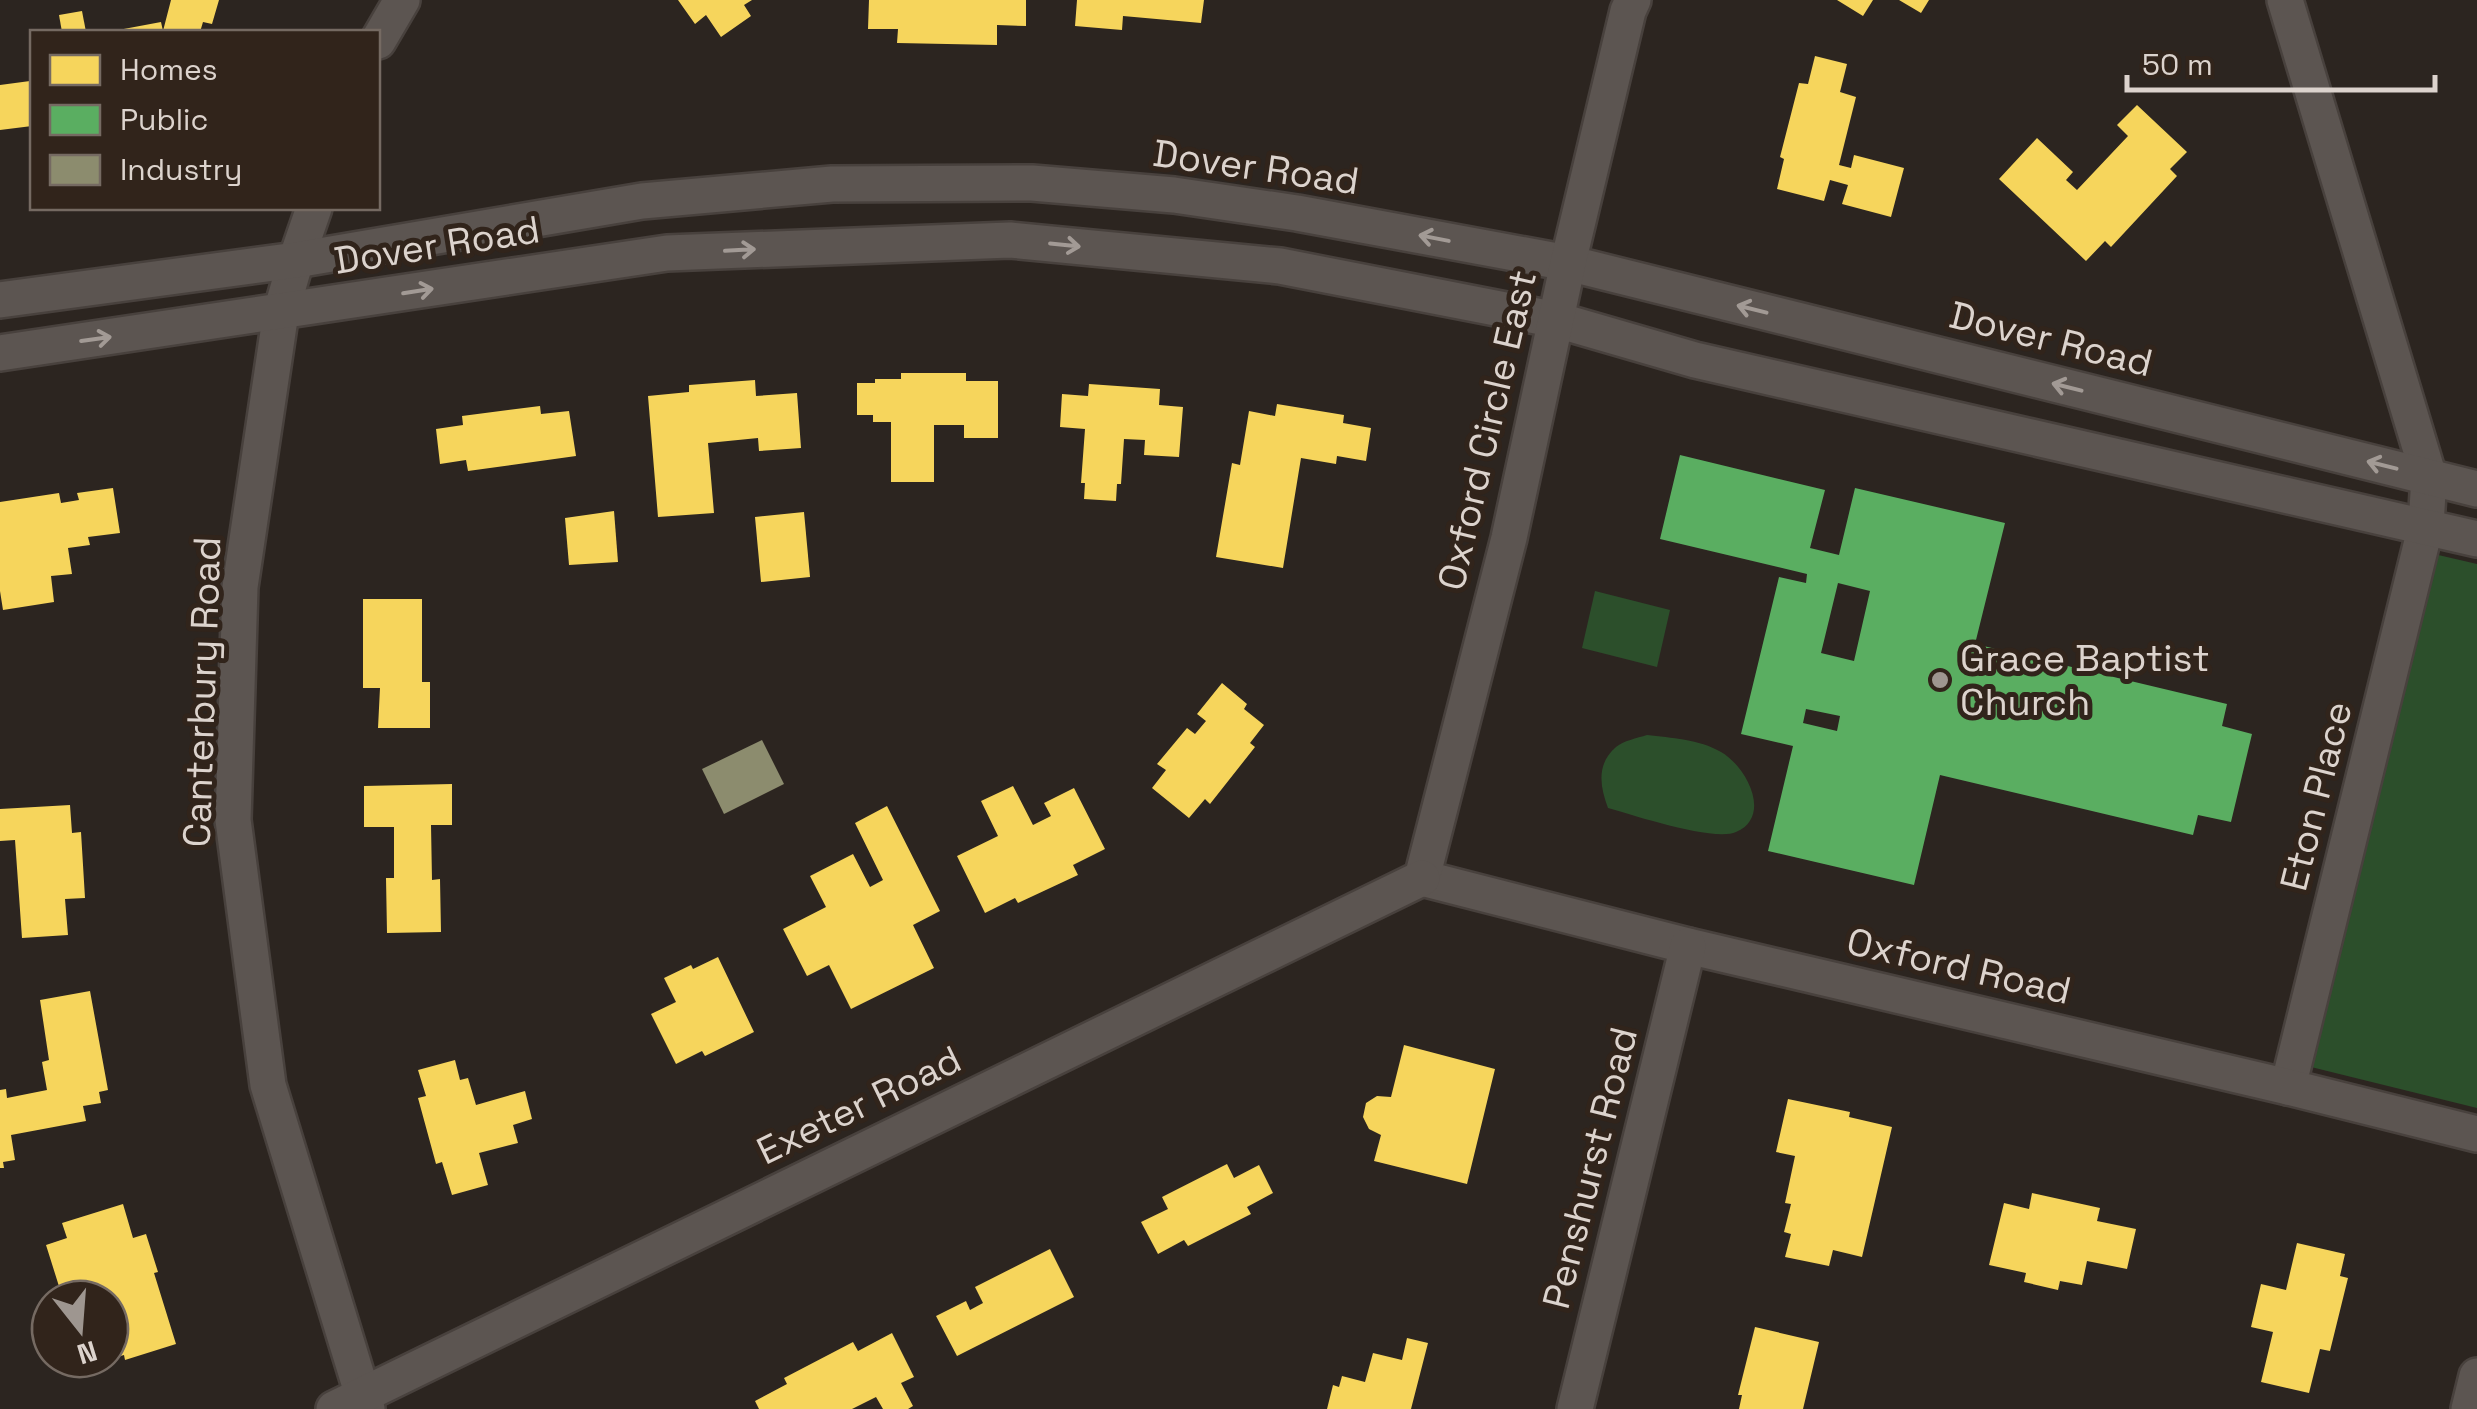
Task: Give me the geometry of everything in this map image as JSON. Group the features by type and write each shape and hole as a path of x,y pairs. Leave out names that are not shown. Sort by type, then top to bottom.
{"street":[{"path":"366,30 370,0"},
{"path":"380,37 402,0"},
{"name":"Oxford Circle East","path":"1422,878 1509,538 1568,263 1633,0"},
{"path":"2285,0 2429,477"},
{"name":"Dover Road","path":"0,300 296,260 642,202 832,184 1032,183 1174,195 1296,213 1568,263 2477,489"},
{"name":"Canterbury Road","path":"313,210 281,312 240,587 233,820 268,1085 354,1404"},
{"name":"Dover Road","path":"0,353 666,253 1010,240 1280,266 1557,320 1695,360 2477,538"},
{"name":"Eton Place","path":"2288,1087 2426,525 2429,477"},
{"name":"Exeter Road","path":"354,1404 1422,878"},
{"name":"Oxford Road","path":"1422,878 1688,946 2477,1134"},
{"name":"Penshurst Road","path":"1575,1409 1688,946"},
{"path":"2469,1409 2477,1376"}],"green space":[{"path":"2434,554 2477,564 2477,1108 2307,1066"},
{"path":"1595,591 1670,610 1657,667 1582,648"},
{"path":"1647,735 1704,744 1730,759 1752,791 1753,815 1747,825 1736,832 1710,833 1608,808 1602,784 1605,761 1619,745"}],"building: Homes":[{"path":"171,0 219,0 212,24 203,22 201,30 163,30"},
{"path":"678,0 752,0 744,5 751,16 721,37 706,15 695,24"},
{"path":"869,0 1026,0 1026,26 997,25 997,45 897,43 898,29 868,29"},
{"path":"1077,0 1204,0 1201,23 1123,16 1122,30 1075,26"},
{"path":"1837,0 1873,0 1863,16"},
{"path":"1899,0 1929,0 1921,13"},
{"path":"82,11 86,30 62,30 59,15"},
{"path":"161,22 163,30 118,30"},
{"path":"1815,56 1847,64 1840,92 1856,97 1839,165 1851,168 1854,155 1904,168 1891,217 1842,204 1848,185 1830,180 1824,201 1777,189 1784,159 1780,157 1799,83 1808,84"},
{"path":"30,81 30,126 0,130 0,85"},
{"path":"2137,105 2187,152 2170,169 2177,176 2111,247 2105,241 2086,261 1999,179 2037,138 2073,172 2066,180 2077,190 2128,136 2117,125"},
{"path":"901,373 966,373 966,381 998,381 998,438 964,438 964,425 934,425 934,482 891,482 891,422 873,422 873,415 857,415 857,383 901,379"},
{"path":"755,380 756,396 797,393 801,448 759,451 758,438 708,443 714,513 658,517 648,396 689,392 689,385"},
{"path":"1089,384 1160,389 1159,405 1183,407 1179,457 1144,455 1145,440 1124,439 1116,501 1084,499 1085,483 1081,483 1085,429 1060,427 1062,394 1088,396"},
{"path":"1277,404 1344,415 1343,423 1371,428 1366,461 1337,456 1336,464 1301,458 1283,568 1216,557 1232,463 1240,465 1249,411 1275,416"},
{"path":"540,406 541,414 569,411 576,456 468,471 466,460 440,464 436,429 463,425 462,416"},
{"path":"113,488 120,533 88,537 90,545 68,548 72,574 51,576 54,602 3,610 0,502 59,493 61,503 79,500 77,493"},
{"path":"614,511 618,562 569,565 565,518"},
{"path":"804,512 810,577 761,582 755,517"},
{"path":"363,599 422,599 422,682 430,682 430,728 378,728 380,688 363,688"},
{"path":"1222,683 1264,725 1250,743 1255,747 1210,804 1205,799 1189,818 1152,788 1166,770 1157,764 1187,728 1195,734 1206,721 1197,714"},
{"path":"452,784 452,825 431,825 432,880 440,879 441,932 387,933 386,878 394,878 394,827 364,827 364,786"},
{"path":"1013,786 1033,825 1051,816 1044,803 1074,788 1105,849 1073,865 1078,875 1018,903 1015,898 985,913 957,856 998,836 981,801"},
{"path":"70,805 72,833 81,832 85,898 65,899 68,935 22,938 15,840 0,841 0,809"},
{"path":"887,806 940,911 913,925 934,968 851,1009 829,965 807,976 783,929 826,907 810,876 853,854 870,887 883,880 855,823"},
{"path":"718,957 754,1032 705,1056 702,1051 676,1064 651,1014 676,1002 664,978"},
{"path":"90,991 108,1090 99,1092 101,1103 83,1106 86,1121 11,1135 15,1160 3,1162 4,1168 0,1168 0,1090 6,1089 7,1098 47,1090 42,1062 49,1060 40,1000"},
{"path":"1404,1045 1495,1069 1467,1184 1374,1161 1381,1135 1369,1129 1363,1117 1366,1103 1377,1096 1391,1097"},
{"path":"455,1060 460,1080 468,1078 476,1105 525,1091 532,1119 513,1125 518,1143 479,1153 488,1185 452,1195 442,1162 436,1164 418,1098 426,1096 418,1070"},
{"path":"1788,1099 1850,1112 1849,1117 1892,1127 1862,1257 1833,1250 1829,1266 1785,1257 1791,1234 1784,1232 1791,1204 1785,1203 1795,1156 1776,1152"},
{"path":"1227,1164 1234,1178 1259,1165 1273,1193 1247,1207 1251,1214 1188,1246 1184,1240 1158,1254 1141,1222 1168,1209 1162,1197"},
{"path":"2032,1193 2100,1208 2097,1221 2136,1229 2127,1269 2087,1261 2082,1285 2060,1281 2058,1290 2024,1282 2026,1273 1989,1265 2004,1203 2029,1209"},
{"path":"123,1204 133,1238 146,1234 176,1344 130,1358 130,1279 57,1279 46,1245 67,1238 62,1223"},
{"path":"2297,1243 2345,1254 2340,1276 2348,1278 2330,1351 2320,1349 2309,1393 2261,1382 2273,1332 2251,1327 2261,1284 2286,1290"},
{"path":"1050,1249 1074,1297 957,1356 936,1316 966,1301 970,1310 983,1303 975,1287"},
{"path":"1755,1327 1819,1342 1803,1409 1739,1409 1742,1395 1738,1395"},
{"path":"892,1333 914,1377 901,1383 913,1406 908,1409 883,1409 876,1397 852,1409 759,1409 755,1401 787,1384 784,1378 853,1342 858,1351"},
{"path":"1407,1338 1428,1343 1411,1409 1327,1409 1333,1385 1339,1387 1342,1376 1365,1382 1373,1353 1402,1360"}],"building: Public":[{"name":"Grace Baptist Church","path":"1680,455 1825,490 1810,548 1839,555 1855,488 2005,523 1975,644 2227,704 2222,726 2252,734 2231,822 2198,815 2193,835 1940,775 1914,885 1768,851 1793,746 1741,734 1779,577 1806,583 1807,574 1660,539","holes":["1838,583 1870,591 1854,661 1821,653","1806,709 1840,716 1837,731 1803,723"]}],"building: Industry":[{"path":"762,740 784,784 724,814 702,769"}],"place":[{"name":"Grace Baptist Church","path":"1940,680"}]}
